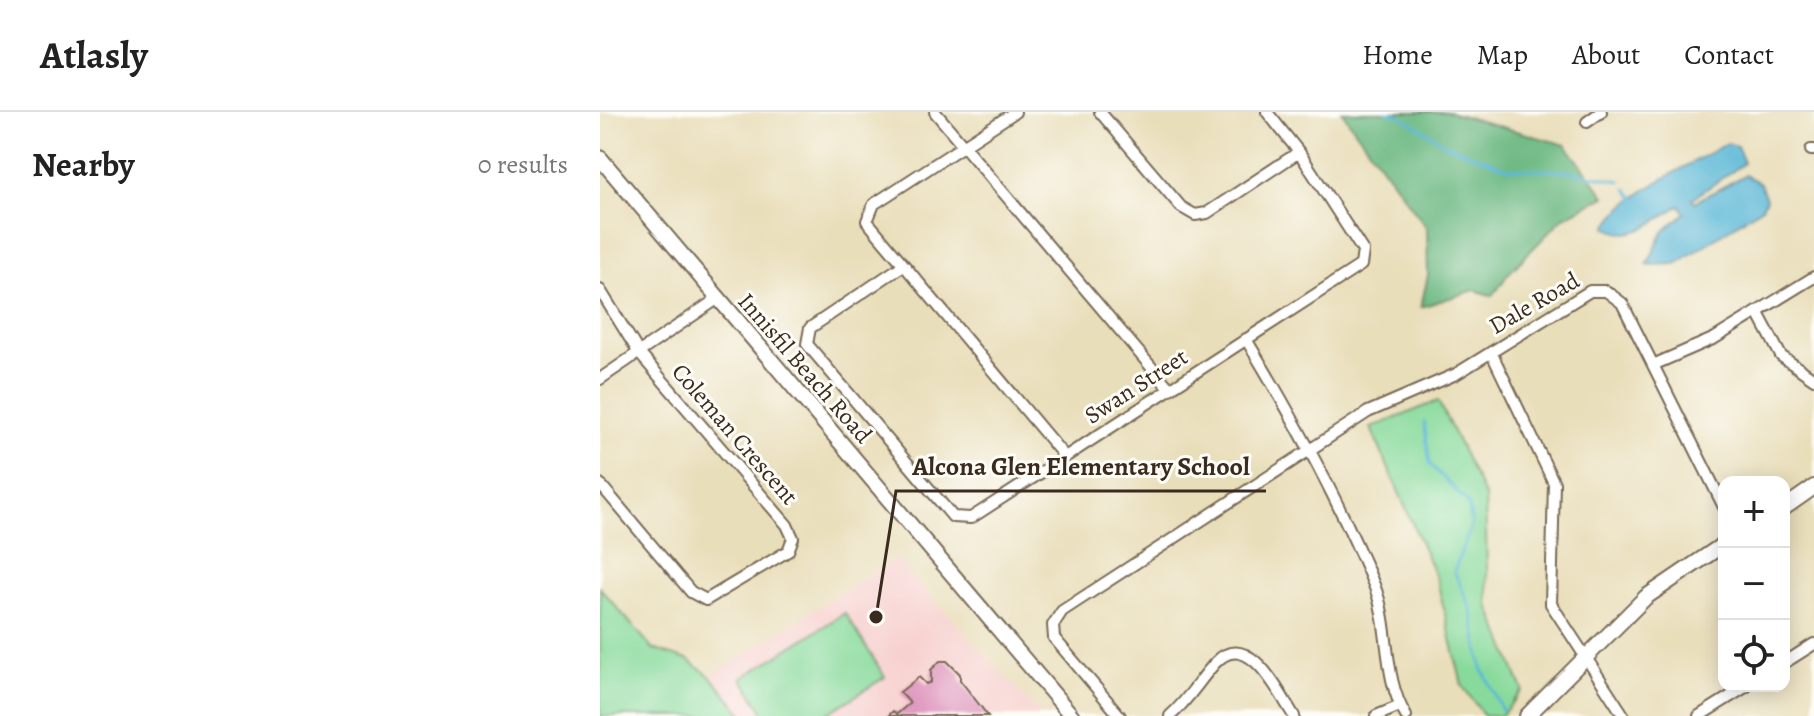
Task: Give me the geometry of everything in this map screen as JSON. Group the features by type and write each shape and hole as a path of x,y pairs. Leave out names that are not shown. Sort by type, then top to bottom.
{"main road":[{"name":"Innisfil Beach Road","path":"600,158 1072,716"},
{"path":"1790,504 1814,487"},
{"path":"1527,716 1661,585 1718,548"}],"street":[{"path":"935,112 1169,388"},
{"path":"1015,112 869,210 869,227 1065,457"},
{"path":"1100,112 1181,207 1195,215 1207,213 1299,152"},
{"name":"Swan Street","path":"902,266 810,328 807,344 958,519 971,518 1361,265 1363,251 1299,152 1267,112"},
{"path":"1587,122 1601,112"},
{"path":"1653,365 1715,338 1814,277"},
{"name":"Dale Road","path":"1120,716 1054,638 1053,625 1062,611 1368,412 1456,374 1597,289 1615,294 1622,303 1718,495"},
{"path":"600,290 639,353"},
{"path":"600,379 717,299"},
{"path":"1758,313 1781,356 1814,379"},
{"path":"1246,339 1308,450 1375,586 1403,711 1376,716"},
{"path":"1491,352 1554,483 1551,604 1624,716"},
{"name":"Coleman Crescent","path":"600,484 691,592 706,600 788,551 793,538 787,525 639,353"},
{"path":"1790,659 1814,644"},
{"path":"1170,716 1185,703 1218,660 1235,653 1253,658 1294,716"},
{"path":"1699,716 1737,692"}],"shaded area":[{"path":"895,558 1042,716 745,716 710,676"}],"green space":[{"path":"1342,112 1449,112 1566,145 1605,196 1564,217 1508,274 1493,296 1475,290 1421,307 1428,275 1427,228"},
{"path":"1438,401 1485,497 1488,603 1523,690 1501,716 1484,716 1462,685 1437,580 1371,428"},
{"path":"600,588 653,649 688,660 710,676 745,716 600,716"},
{"path":"845,613 885,677 824,716 766,716 742,678"}],"water":[{"path":"1727,143 1737,146 1744,163 1692,199 1695,202 1745,175 1760,183 1766,199 1762,207 1676,264 1647,265 1663,232 1685,213 1680,205 1636,231 1617,232 1607,227 1615,215 1643,191"}],"building":[{"path":"940,661 947,661 960,674 960,680 988,716 888,716 893,711 897,714 910,703 900,692 919,677 926,684 931,682 931,670"}],"waterway":[{"path":"1387,112 1400,115 1447,145 1508,168 1567,171 1621,181"},
{"path":"1627,189 1636,200"},
{"path":"1424,422 1430,464 1468,503 1472,524 1454,571 1471,609 1482,668 1502,710"}],"place":[{"name":"Alcona Glen Elementary School","path":"876,617"}]}
